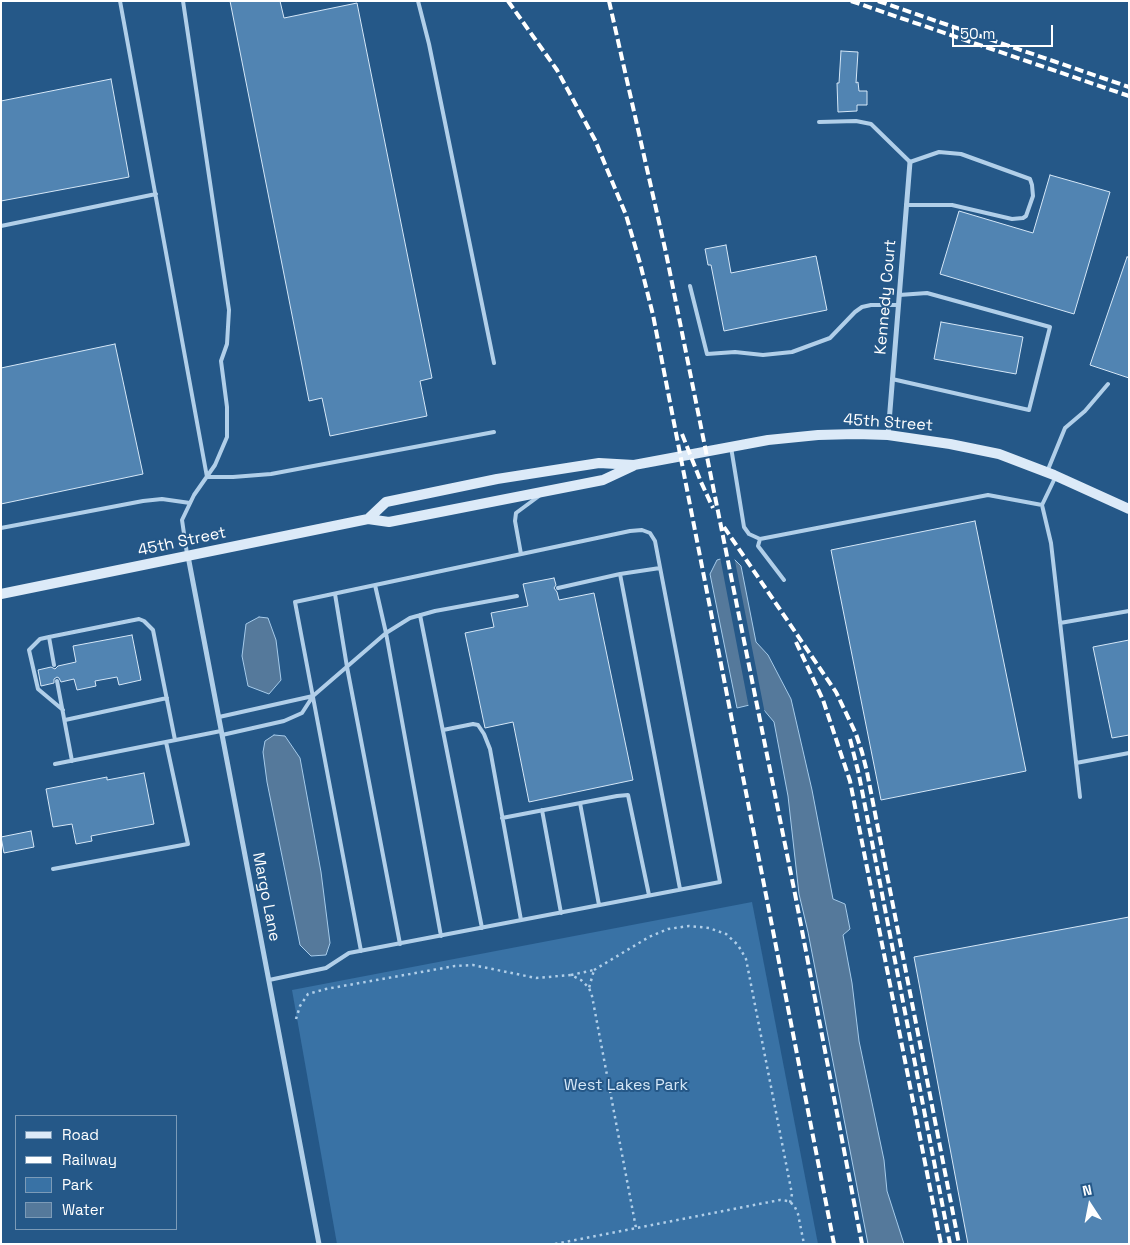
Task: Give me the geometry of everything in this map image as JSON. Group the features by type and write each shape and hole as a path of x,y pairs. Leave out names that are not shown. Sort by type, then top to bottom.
{"main road":[{"name":"45th Street","path":"1,594 368,519 389,522 603,480 634,466 731,447 768,440 818,435 888,435 950,444 999,454 1052,474 1129,509"},
{"name":"45th Street","path":"368,519 386,502 497,479 598,463 634,466"}],"street":[{"name":"Kennedy Court","path":"888,435 910,162"},
{"name":"Margo Lane","path":"188,556 319,1244"}],"lane":[{"path":"120,1 207,476"},
{"path":"183,1 229,310 227,344 221,360 227,407 227,437 215,465 190,503 182,520 188,556"},
{"path":"418,1 429,44 494,363"},
{"path":"819,122 856,121 871,124 910,162 939,152 961,154 1030,179 1033,196 1026,216 1023,218 1012,218 952,205 906,205"},
{"path":"1,226 156,194"},
{"path":"690,286 707,354 735,352 763,355 792,352 830,338 862,308 871,305 898,305"},
{"path":"892,379 1029,410 1050,327 927,292 899,295"},
{"path":"1080,797 1051,543 1042,504 1065,428 1085,412 1108,384"},
{"path":"207,476 233,477 271,474 494,432"},
{"path":"731,447 744,527 749,534 760,539 988,494 1042,504"},
{"path":"521,554 515,522 516,513 523,506 548,490"},
{"path":"1,528 143,501 162,499 190,503"},
{"path":"268,980 326,968 349,953 361,951 400,944 720,882 655,541 650,533 642,530 295,602 361,951"},
{"path":"760,539 758,546 784,580"},
{"path":"558,588 620,574 660,568"},
{"path":"620,574 680,889"},
{"path":"375,585 386,633 441,936"},
{"path":"335,594 347,667 400,944"},
{"path":"56,764 175,740 284,721 302,713 314,696 386,633 410,618 517,596"},
{"path":"1060,623 1129,611"},
{"path":"420,615 482,928"},
{"path":"63,710 38,689 29,650 40,639 49,636 139,619 144,621 153,630 175,740"},
{"path":"49,636 54,665"},
{"path":"57,681 72,761"},
{"path":"218,717 314,696"},
{"path":"64,720 167,698"},
{"path":"442,730 473,724 478,725 484,734 490,749 521,920"},
{"path":"54,869 188,844 166,742"},
{"path":"1076,763 1129,753"},
{"path":"502,818 628,795 649,895"},
{"path":"580,803 599,905"},
{"path":"542,810 561,912"}],"path":[{"path":"296,1019 300,1006 308,994 326,989 455,966 473,965 536,978 571,975 594,970 649,937 668,929 689,926 709,928 726,934 738,945 746,959 792,1194 790,1203"},
{"path":"594,970 589,988 636,1228"},
{"path":"571,975 589,988"},
{"path":"555,1244 780,1200 794,1205 798,1214 804,1244"}],"green space":[{"name":"West Lakes Park","path":"752,902 818,1244 337,1244 292,990"}],"water":[{"path":"731,556 741,566 756,642 768,655 791,699 812,790 833,899 845,904 850,929 843,935 852,983 859,1041 884,1160 887,1191 904,1244 868,1244 799,894 788,796 774,722 758,703 737,708 710,574 717,560"},
{"path":"259,617 268,618 276,640 281,680 269,694 248,686 242,656 246,624"},
{"path":"274,735 285,736 300,758 321,872 330,943 326,955 311,956 300,945 267,782 263,752 265,741"}],"pier":[{"path":"730,554 734,556 765,714 757,705 749,708 720,557"}],"building":[{"path":"230,1 280,1 284,18 357,3 432,378 420,381 427,416 330,436 322,398 309,401"},
{"path":"841,51 858,52 856,83 858,82 859,91 867,91 867,105 857,105 857,111 838,112 837,83 839,83"},
{"path":"111,79 129,177 1,201 1,101"},
{"path":"1050,175 1110,192 1074,314 940,274 959,211 1033,233"},
{"path":"726,245 731,273 816,256 827,310 724,331 711,265 708,265 705,249"},
{"path":"1127,257 1129,257 1129,378 1090,365"},
{"path":"941,322 1023,337 1016,374 934,359"},
{"path":"115,344 143,474 1,504 1,368"},
{"path":"975,521 1026,771 881,800 831,550"},
{"path":"554,578 556,585 554,588 559,600 594,593 633,780 529,802 513,722 485,728 465,633 494,627 491,613 528,606 523,584"},
{"path":"132,635 141,680 119,685 117,677 95,681 96,686 77,690 74,679 61,682 57,677 54,679 54,683 41,686 38,670 51,667 55,669 58,666 76,662 73,646"},
{"path":"1129,640 1129,735 1112,738 1093,647"},
{"path":"144,773 154,824 91,836 92,841 76,844 72,824 53,827 46,789 107,777 107,780"},
{"path":"31,831 34,847 4,853 1,837"},
{"path":"1129,917 1129,1244 968,1244 914,957"}],"railway":[{"path":"508,1 557,70 595,140 626,215 640,263 653,315 834,1244"},
{"path":"609,1 666,253 795,894 862,1244"},
{"path":"851,1 1129,96"},
{"path":"878,1 1129,87"},
{"path":"682,434 713,508"},
{"path":"724,527 836,692 856,734 862,752 959,1244"},
{"path":"796,642 823,700 850,781 941,1244"},
{"path":"850,739 859,775 950,1244"}]}
